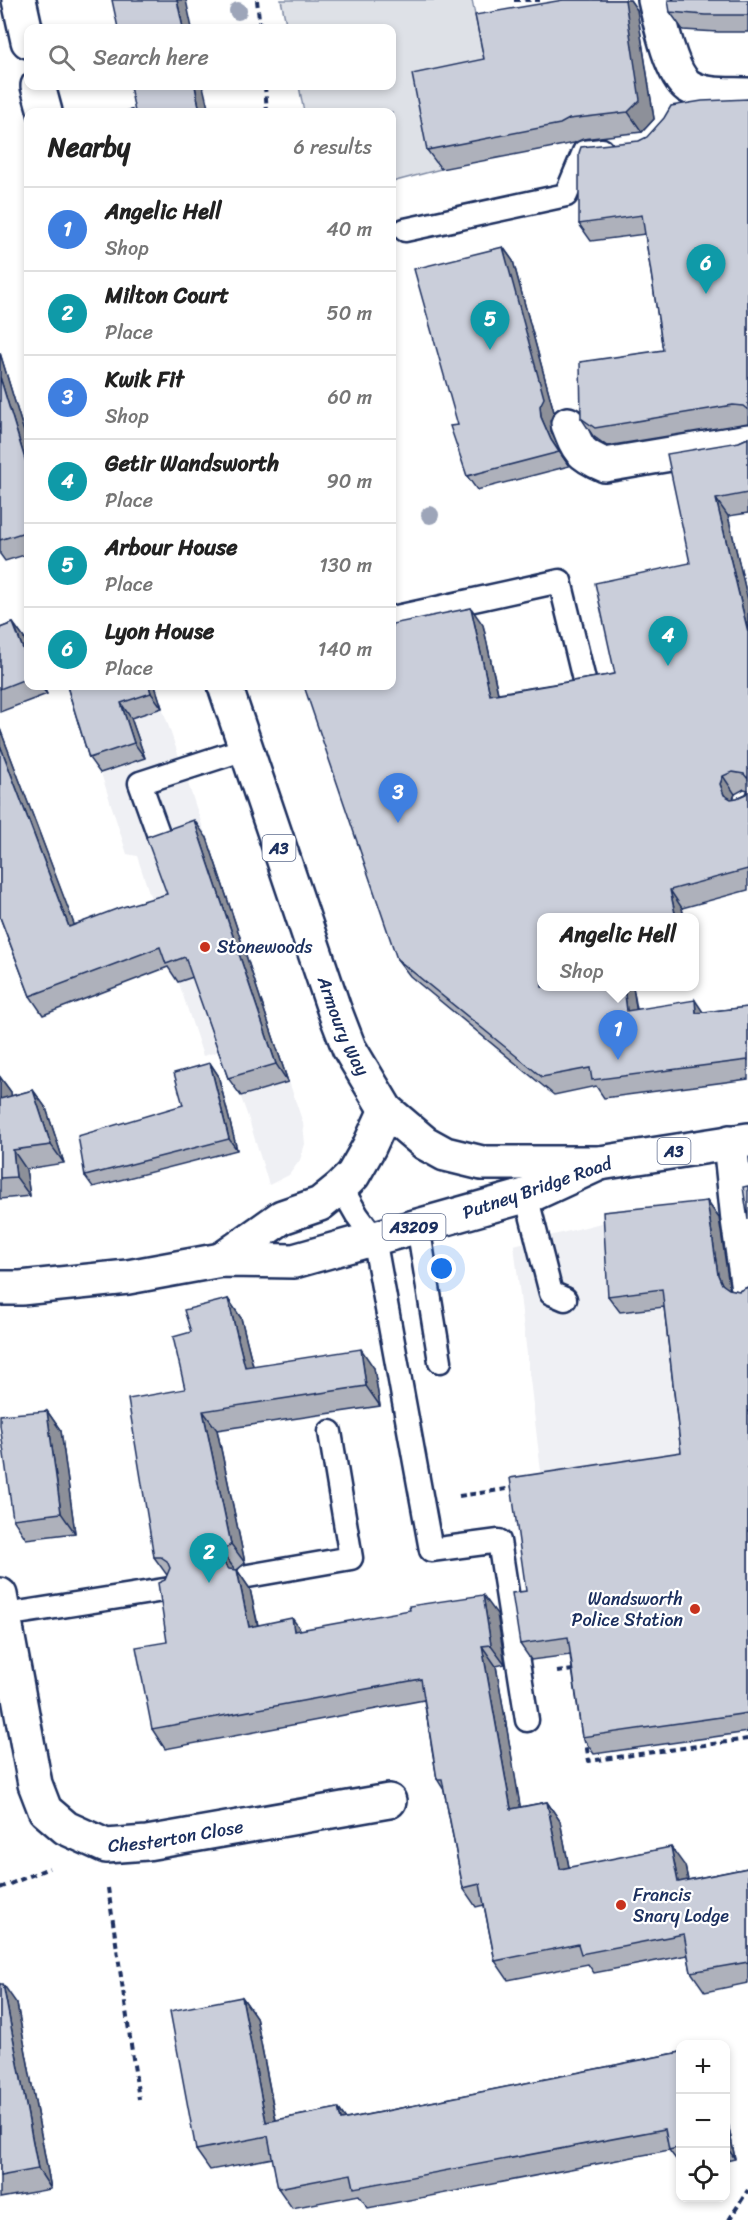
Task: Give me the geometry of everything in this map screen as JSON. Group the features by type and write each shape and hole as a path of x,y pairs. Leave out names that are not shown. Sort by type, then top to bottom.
{"main road":[{"path":"19,0 24,24"},
{"path":"655,0 682,96 748,95"},
{"path":"39,90 44,108"},
{"path":"568,424 574,440 585,457 605,465 748,441"},
{"name":"Armoury Way","path":"226,690 349,1048 386,1110 425,1143 445,1154 482,1163 600,1163"},
{"name":"Putney Bridge Road","path":"221,1260 282,1217 320,1203 341,1187 352,1175 369,1147 386,1110"},
{"path":"739,1141 738,1220 748,1289"},
{"name":"Putney Bridge Road","path":"0,1288 128,1277 221,1260 294,1260 526,1195 600,1163 739,1141"},
{"name":"Chesterton Close","path":"2,1605 34,1784 45,1810 66,1828 106,1846 147,1843 389,1801"}],"lane":[{"path":"405,230 566,195 584,152 627,147"},
{"path":"396,617 560,581 584,680"},
{"path":"158,832 140,783 245,749"},
{"path":"341,1187 374,1238 431,1550 499,1541 527,1720"},
{"path":"526,1195 552,1293 565,1299"},
{"path":"418,1226 440,1361"},
{"path":"248,1576 351,1558 330,1432"},
{"path":"2,1605 170,1589"}],"path":[{"path":"257,0 260,24"},
{"path":"514,0 540,0"},
{"path":"265,90 267,108"},
{"path":"423,1502 516,1488"},
{"path":"520,1678 573,1670 575,1681"},
{"path":"583,1727 589,1761 748,1739"},
{"path":"106,1846 108,1892 139,2099"},
{"path":"729,2220 748,2190"}],"shaded area":[{"path":"281,0 472,0 487,74 424,87 441,169 396,181 396,108 303,108 300,90 396,90 396,24 286,24"},
{"path":"74,690 156,690 303,1123 305,1144 300,1160 289,1175 269,1185 224,1050 203,1056 137,856 127,854"},
{"path":"748,1204 748,1450 542,1480 514,1245 613,1220"}],"building":[{"path":"112,0 177,0 182,24 117,24"},
{"path":"563,0 625,0 640,100 628,112 569,119 560,124 427,150 412,74 484,59 475,15"},
{"path":"668,0 748,0 748,15 670,12"},
{"path":"131,90 196,90 199,108 134,108"},
{"path":"748,99 748,410 743,406 733,405 595,428 581,418 580,362 663,350 642,215 579,224 579,153 581,147 639,141 647,137 664,118 671,106 702,101"},
{"path":"503,247 544,398 540,406 541,417 559,452 467,476 450,426 458,425 414,269"},
{"path":"0,377 24,456 24,532 0,540"},
{"path":"748,438 748,493 716,499 748,632 748,779 744,774 732,772 723,776 720,784 724,795 731,799 746,794 748,789 748,869 670,890 675,913 537,913 537,991 624,991 627,1011 695,1000 696,1013 748,1007 748,1060 592,1080 590,1068 542,1077 397,959 305,690 396,690 396,623 471,608 490,695 615,674 595,583 690,563 667,454 739,442"},
{"path":"13,623 24,652 24,680 0,689 0,628"},
{"path":"68,690 150,690 151,693 121,703 134,743 89,758"},
{"path":"0,745 69,927 119,908 167,894 146,837 194,820 276,1064 228,1078 185,957 166,964 160,947 30,996 0,917"},
{"path":"210,1063 229,1139 85,1176 78,1136 183,1105 174,1073"},
{"path":"33,1090 51,1145 13,1150 16,1177 0,1178 0,1099"},
{"path":"748,1186 748,1220 743,1187"},
{"path":"707,1201 718,1275 722,1284 729,1289 739,1291 748,1287 748,1713 582,1737 568,1637 520,1644 512,1593 526,1591 510,1478 681,1452 662,1289 608,1296 603,1212"},
{"path":"228,1299 245,1367 361,1349 366,1386 203,1411 231,1544 222,1552 221,1560 229,1569 237,1570 249,1627 292,1618 294,1631 410,1610 409,1606 483,1595 491,1645 482,1646 511,1809 547,1802 560,1869 671,1847 678,1882 748,1868 748,1962 691,1972 684,1934 581,1954 578,1944 495,1961 480,1884 463,1888 442,1779 437,1779 421,1679 152,1729 136,1647 167,1642 158,1583 165,1580 170,1568 167,1561 161,1557 154,1557 128,1399 185,1389 173,1337 191,1332 184,1310"},
{"path":"47,1411 61,1513 13,1519 0,1415"},
{"path":"0,1984 3,1984 38,2169 0,2176"},
{"path":"242,1997 266,2122 338,2108 341,2120 676,2053 676,2148 669,2150 665,2129 354,2188 351,2174 278,2188 268,2136 196,2150 170,2011"}],"place":[{"name":"Lyon House","path":"706,294"},
{"name":"Arbour House","path":"490,350"},
{"name":"Getir Wandsworth","path":"668,666"},
{"name":"Kwik Fit","path":"398,823"},
{"name":"Stonewoods","path":"205,947"},
{"name":"Angelic Hell","path":"618,1060"},
{"name":"Milton Court","path":"209,1583"},
{"name":"Wandsworth Police Station","path":"695,1609"},
{"name":"Francis Snary Lodge","path":"621,1905"}]}
